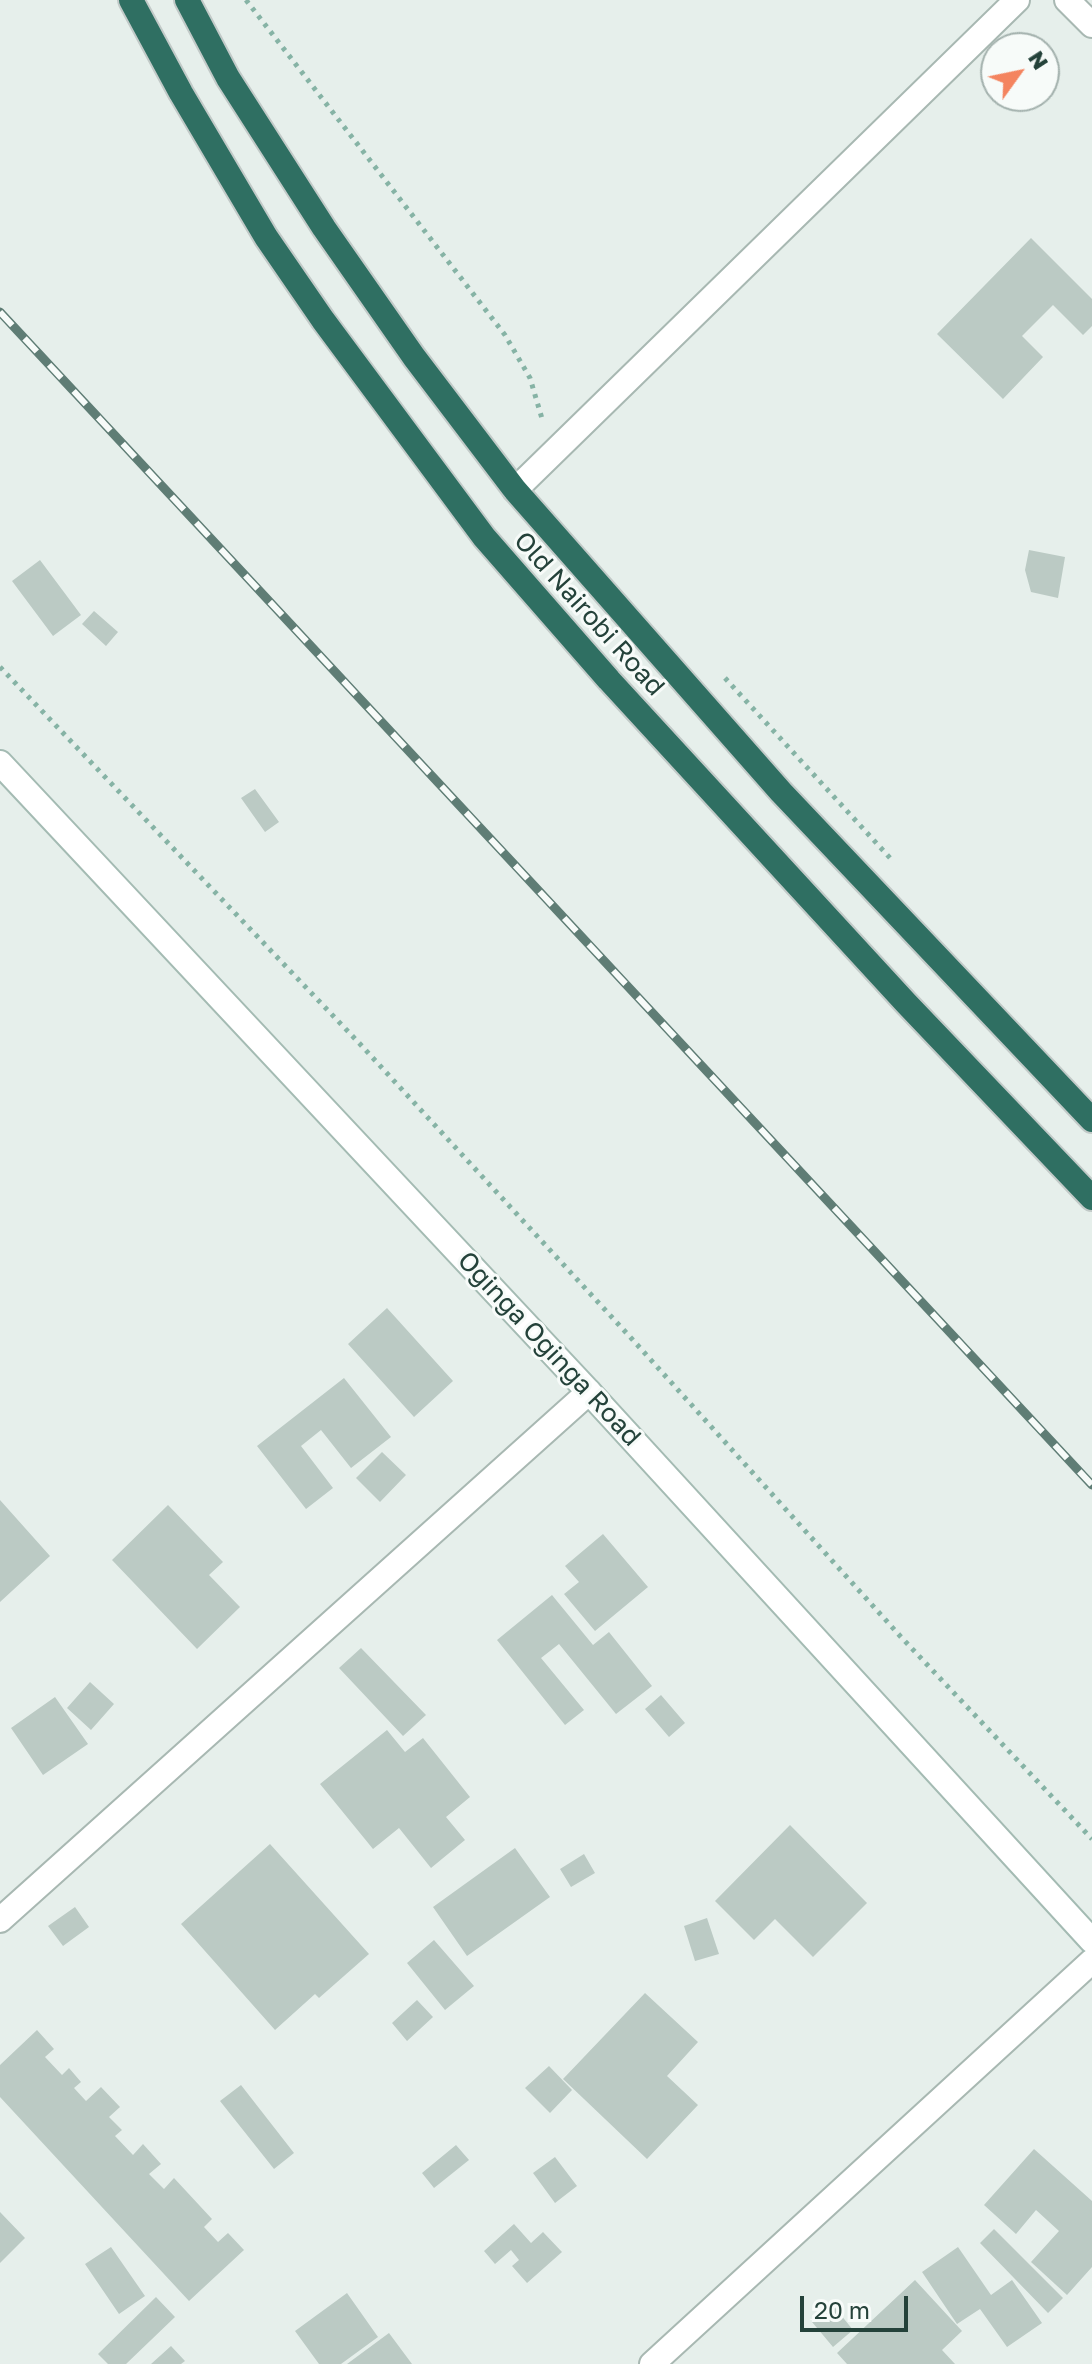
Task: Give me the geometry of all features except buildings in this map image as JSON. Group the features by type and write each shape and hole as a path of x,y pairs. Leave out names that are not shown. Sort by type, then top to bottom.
{"highway":[{"name":"Old Nairobi Road","path":"131,0 181,93 266,237 323,320 484,537 609,680 906,1003 1092,1198"},
{"name":"Old Nairobi Road","path":"187,0 228,78 324,228 414,357 515,490 781,792 1092,1120"}],"street":[{"path":"515,490 1017,0"},
{"path":"1067,0 1092,25"},
{"name":"Oginga Oginga Road","path":"0,763 589,1392 1092,1941"},
{"path":"0,1920 589,1392"},
{"path":"652,2364 1092,1961"}],"path":[{"path":"246,0 505,335 530,378 544,428"},
{"path":"0,667 360,1044 901,1637 1092,1839"},
{"path":"725,678 897,866"}],"railway":[{"path":"0,312 1092,1485"}]}
